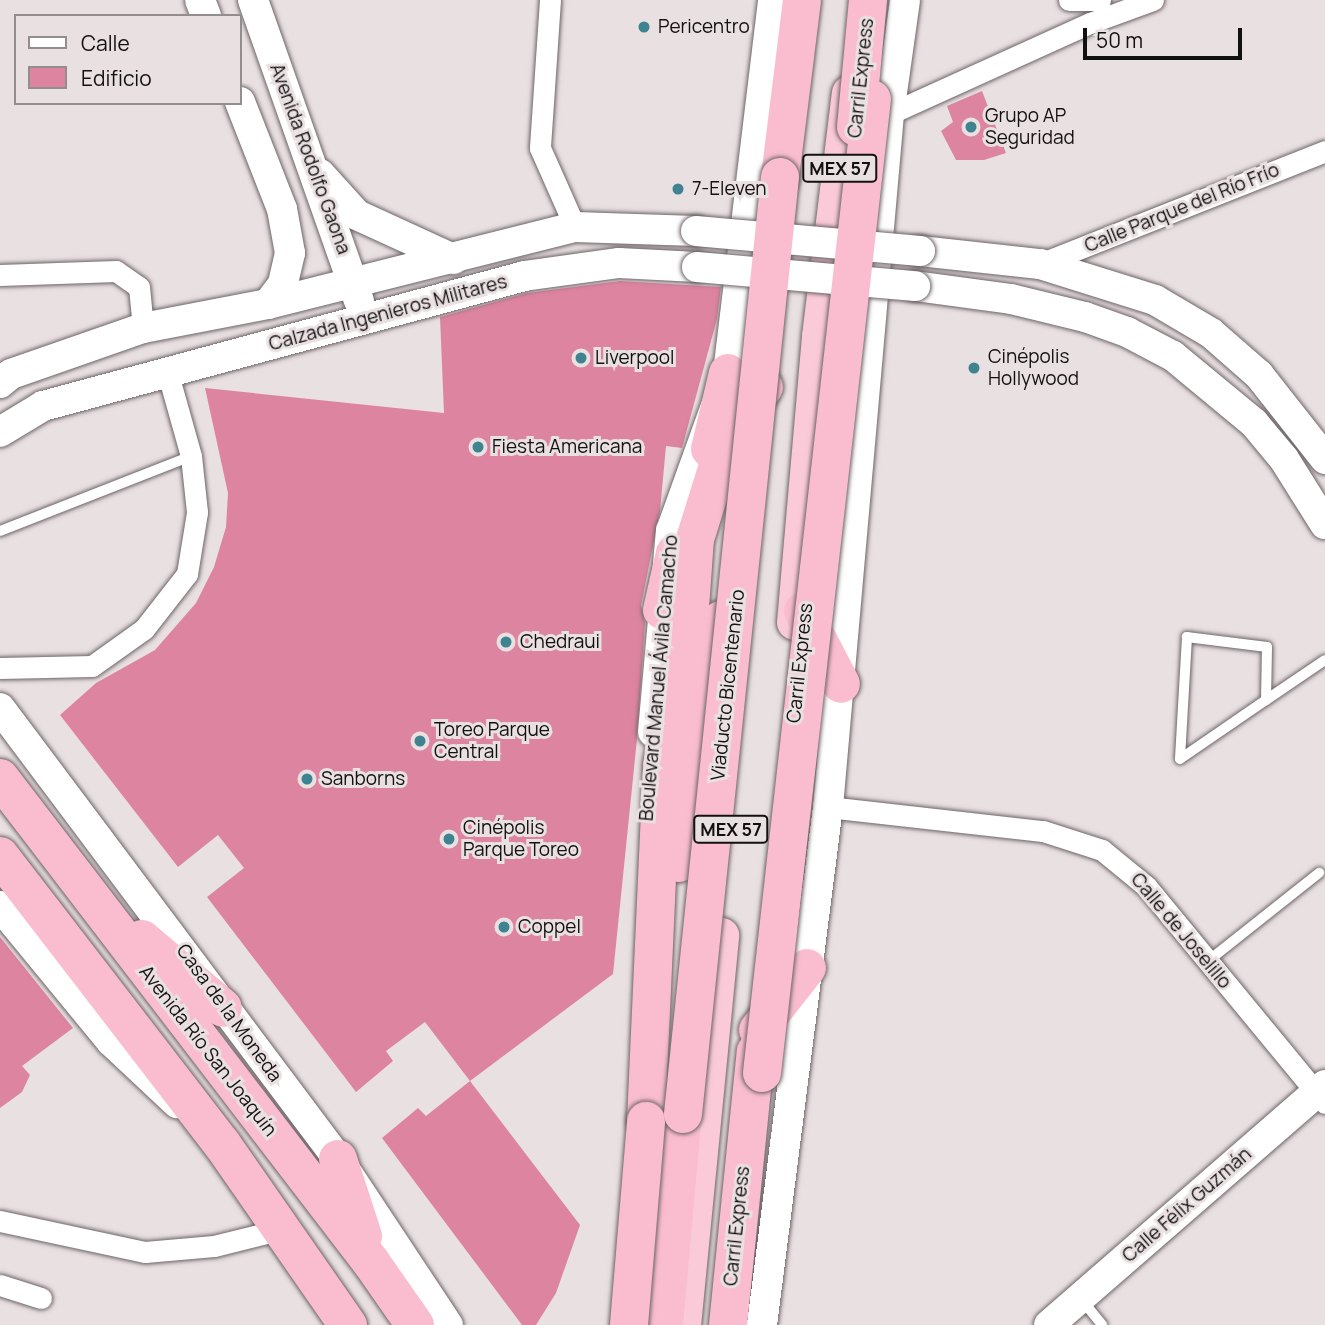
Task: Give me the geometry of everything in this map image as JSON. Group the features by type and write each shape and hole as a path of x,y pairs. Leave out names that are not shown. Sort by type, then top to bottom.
{"highway":[{"name":"Viaducto Bicentenario","path":"664,1325 789,88 802,0"},
{"name":"MEX 57","path":"683,1325 775,370 815,0"},
{"name":"MEX 57","path":"719,1325 797,598 819,336 861,0"},
{"name":"Carril Express","path":"728,1325 868,0"},
{"path":"735,1325 880,106 883,0"},
{"path":"679,860 683,651 702,505 725,443 775,370"},
{"path":"662,610 680,534 714,439 728,373"},
{"path":"635,1298 651,1057 663,684 680,598 680,534"},
{"path":"635,1298 679,860 708,648 760,536"},
{"path":"797,598 841,684"},
{"path":"662,766 672,687 683,651"},
{"name":"Avenida Río San Joaquín","path":"0,778 84,891 372,1262 415,1325"},
{"path":"0,856 235,1162 290,1221 370,1325"},
{"path":"84,891 223,1007"},
{"path":"748,1043 807,968"},
{"path":"338,1159 372,1262"},
{"path":"290,1221 348,1325"},
{"path":"290,1221 337,1258 385,1325"}],"main road":[{"name":"Avenida Rodolfo Gaona","path":"253,0 365,318"},
{"name":"Boulevard Manuel Ávila Camacho","path":"638,1325 635,1298 634,983 662,610 671,531 728,373 773,0"},
{"path":"762,1325 828,807 841,684 880,106 905,0"},
{"path":"241,105 282,209 290,253 283,284 268,304"},
{"path":"311,164 357,215 453,259"},
{"name":"Calzada Ingenieros Militares","path":"0,383 11,374 143,328 268,304 575,227 696,231 1040,264 1100,280 1155,300 1211,332 1259,375 1325,459"},
{"name":"Calzada Ingenieros Militares","path":"0,432 43,406 524,276 619,263 697,267 915,286 1011,299 1085,317 1147,341 1197,373 1269,440 1322,513"},
{"path":"1085,317 1100,280"},
{"name":"Casa de la Moneda","path":"0,708 338,1159 448,1325"},
{"path":"0,906 132,1064 207,1125"},
{"name":"Calle Félix Guzmán","path":"1049,1325 1322,1093"},
{"path":"622,1325 635,1298"}],"street":[{"path":"550,0 540,148 575,227"},
{"path":"1069,0 1100,0"},
{"path":"880,106 1153,0"},
{"name":"Calle Parque del Río Frío","path":"1040,264 1325,151"},
{"path":"0,275 116,271 139,287 143,328"},
{"path":"0,668 92,667 144,629 187,574 197,512 191,456 168,374"},
{"name":"Calle de Joselillo","path":"828,807 1043,831 1083,841 1133,872 1322,1093"},
{"path":"0,1221 145,1252 214,1246 290,1221"},
{"path":"0,1285 41,1298"}],"lane":[{"path":"0,531 191,456"},
{"path":"1266,700 1267,647 1187,637 1180,759 1325,660"},
{"path":"1208,961 1319,873"},
{"path":"1080,1297 1102,1325"}],"building":[{"name":"Grupo AP Seguridad","path":"982,91 1006,153 984,160 956,160 941,131 953,122 947,106"},
{"name":"Toreo Parque Central","path":"620,281 721,287 717,319 682,448 666,446 660,511 641,605 645,623 637,739 613,974 470,1081 425,1022 386,1051 393,1061 356,1092 207,897 244,868 218,835 178,867 60,715 96,683 155,650 196,603 214,567 226,527 228,493 205,388 444,413 440,317 527,293"},
{"path":"0,937 73,1028 22,1066 30,1075 22,1092 0,1108"},
{"path":"470,1081 580,1225 556,1293 536,1325 522,1325 382,1138 418,1108 426,1116"}],"place":[{"name":"Pericentro","path":"644,27"},
{"name":"Grupo AP Seguridad","path":"971,127"},
{"name":"7-Eleven","path":"678,189"},
{"name":"Liverpool","path":"581,358"},
{"name":"Cinépolis Hollywood","path":"974,368"},
{"name":"Fiesta Americana","path":"478,447"},
{"name":"Chedraui","path":"506,642"},
{"name":"Toreo Parque Central","path":"420,741"},
{"name":"Sanborns","path":"307,779"},
{"name":"Cinépolis Parque Toreo","path":"449,839"},
{"name":"Coppel","path":"504,927"}]}
